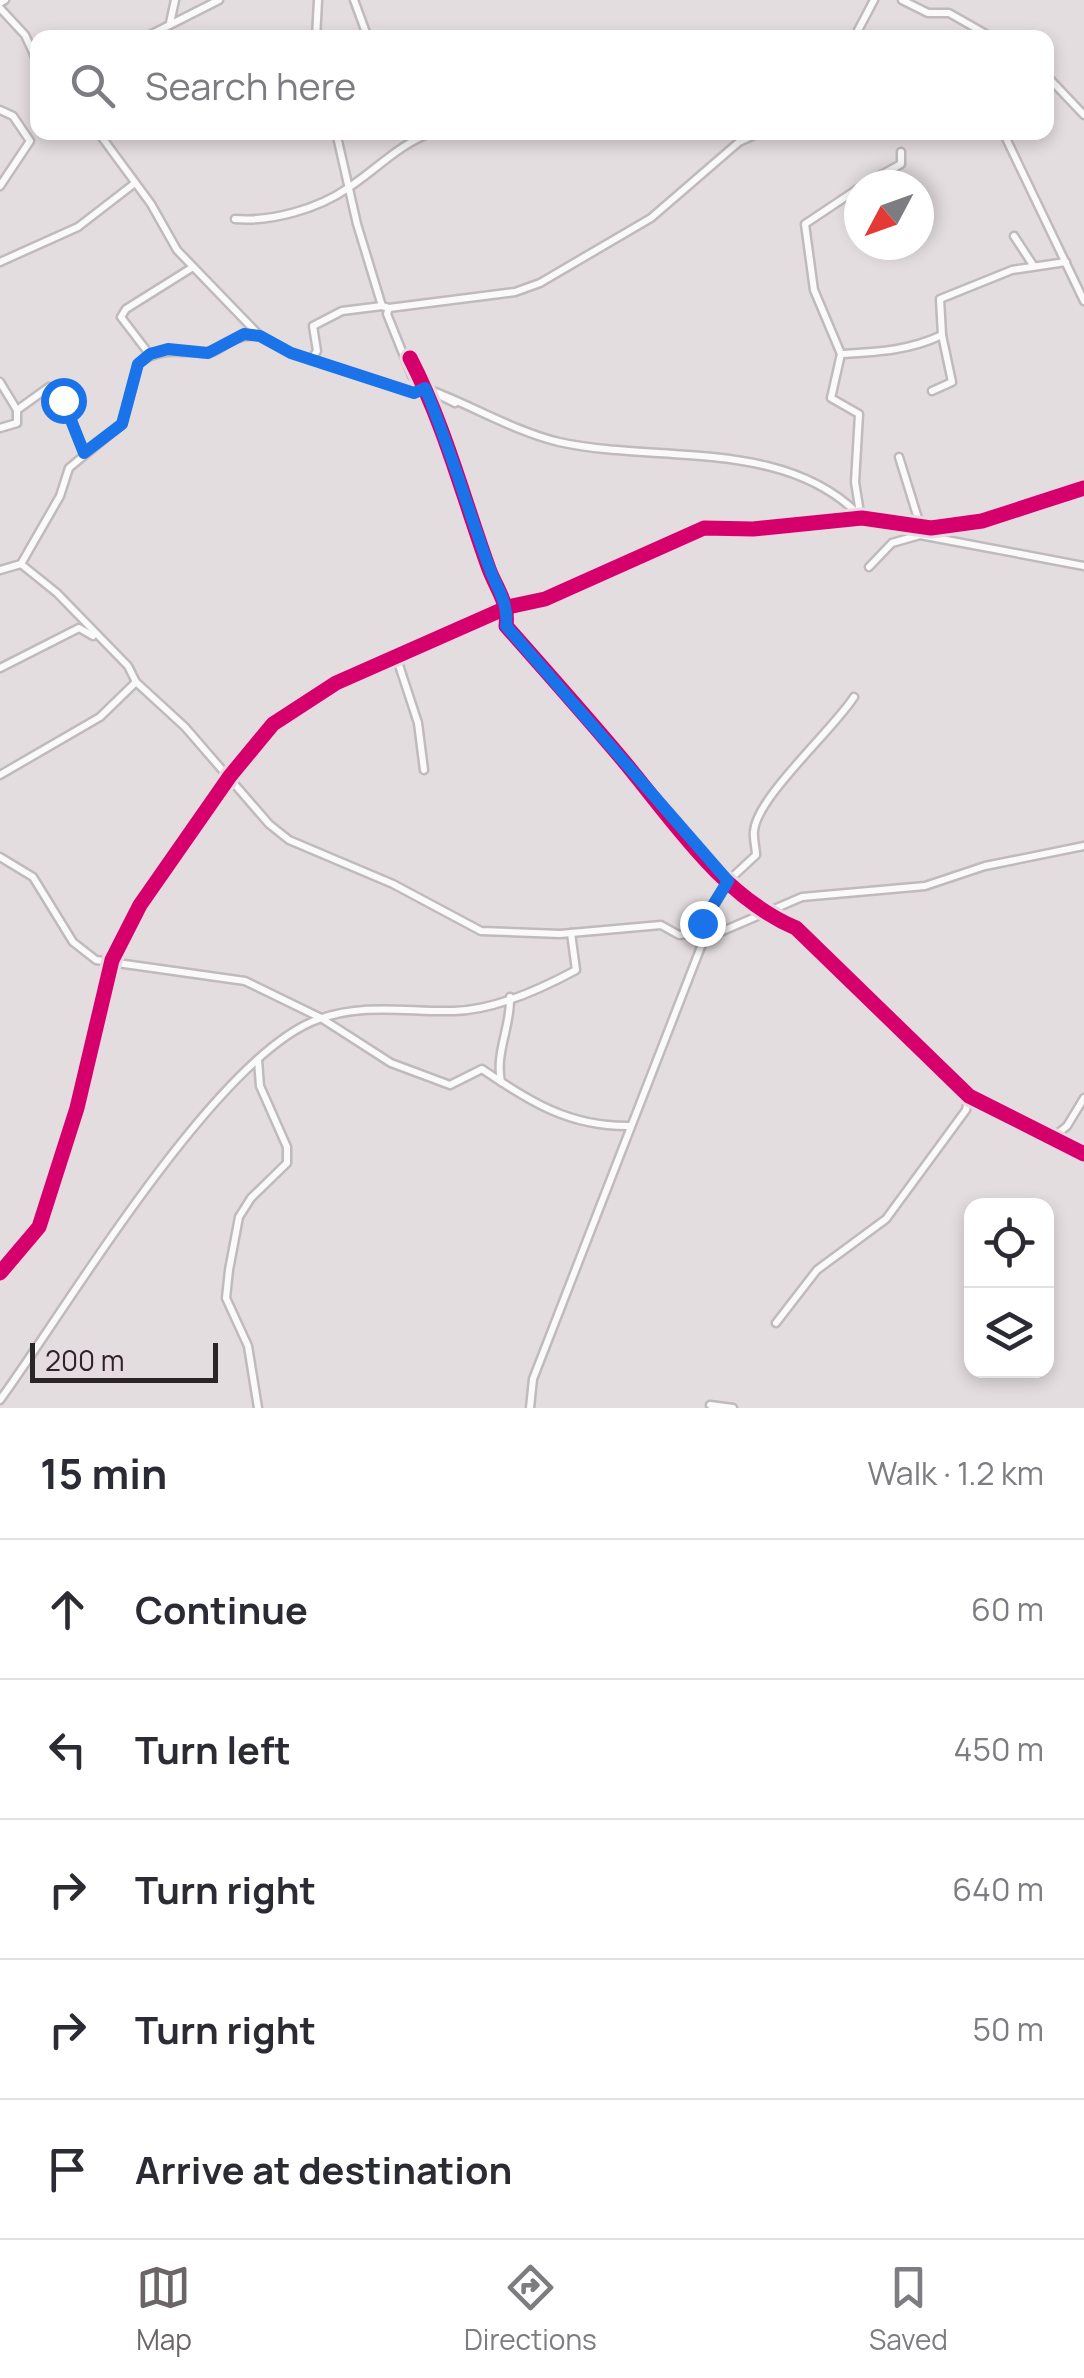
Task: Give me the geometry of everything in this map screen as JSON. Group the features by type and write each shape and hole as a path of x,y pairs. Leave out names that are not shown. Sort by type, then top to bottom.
{"street":[{"path":"169,24 176,0"},
{"path":"158,30 220,0"},
{"path":"316,30 318,0"},
{"path":"354,0 365,30"},
{"path":"858,30 874,0"},
{"path":"902,0 928,13 949,14 978,30"},
{"path":"3,3 30,44"},
{"path":"1054,84 1084,115"},
{"path":"0,110 13,116 30,141 0,186"},
{"path":"104,140 176,250 260,336"},
{"path":"338,140 348,188 387,314 412,376 425,388 443,400 471,406 532,434 562,442 666,452 786,472 820,482 862,518"},
{"path":"311,360 317,351 313,326 342,312 515,292 540,283 651,218 743,140"},
{"path":"1008,140 1084,300"},
{"path":"236,220 262,221 348,188 410,141"},
{"path":"889,170 900,164 901,152"},
{"path":"0,262 78,226 135,183"},
{"path":"844,198 805,224 814,290 841,354 831,398 859,414 854,482 862,518"},
{"path":"1014,236 1033,266"},
{"path":"932,391 952,382 942,334 940,299 1033,266 1066,262"},
{"path":"150,354 121,317 139,300 193,267"},
{"path":"0,570 21,564 60,496 69,468 122,424 138,364 150,354 168,349 208,353 244,334 260,336 311,360 414,393 425,388"},
{"path":"841,354 864,356 915,348 942,334"},
{"path":"410,358 467,494 489,568 508,607 506,626 728,881 766,915 796,928 969,1096 1084,1154"},
{"path":"0,382 16,410 14,427 0,428"},
{"path":"16,410 50,387 63,400 84,453"},
{"path":"899,457 920,526"},
{"path":"0,1273 39,1227 77,1108 112,960 140,905 230,776 274,724 336,683 508,607 545,599 704,528 862,518 920,526 982,521 1084,488"},
{"path":"869,566 892,544 920,535 1084,566"},
{"path":"21,564 56,593 136,682 230,776 269,824 289,840 378,877 481,931 570,934 661,925 678,934 702,936 766,915 802,897 925,886 985,866 1084,846"},
{"path":"0,668 79,628 103,642"},
{"path":"397,659 418,723 424,770"},
{"path":"0,775 100,717 136,682"},
{"path":"530,1408 533,1379 630,1126 678,1015 702,936 728,881 756,855 754,830 775,790 819,744 854,697"},
{"path":"0,857 33,877 73,942 96,960 246,981 321,1018 391,1063 450,1085 482,1069 541,1109 596,1126 630,1126"},
{"path":"0,1400 57,1322 127,1212 258,1058 295,1028 360,1007 456,1011 530,993 576,970 570,934"},
{"path":"502,1082 499,1052 511,1016 510,996"},
{"path":"258,1058 260,1086 287,1147 287,1162 250,1198 239,1217 226,1298 248,1346 258,1408"},
{"path":"776,1323 817,1270 886,1219 966,1110 969,1096"},
{"path":"1051,1138 1067,1126 1084,1098"},
{"path":"710,1404 733,1408"}],"cycle path":[{"path":"410,358 444,436 504,603 506,626 721,877 744,897 796,928 969,1096 1084,1154"},
{"path":"0,1273 39,1227 77,1108 112,960 140,905 230,776 273,724 336,683 508,607 545,599 704,528 753,529 862,518 931,528 982,521 1084,488"}],"route":[{"path":"63,400 84,453 122,424 138,364 150,354 168,349 180,354 208,353 244,334 260,336 291,353 363,378 414,393 425,388 467,494 489,568 508,607 506,626 681,832 728,881 726,890 702,923"}]}
